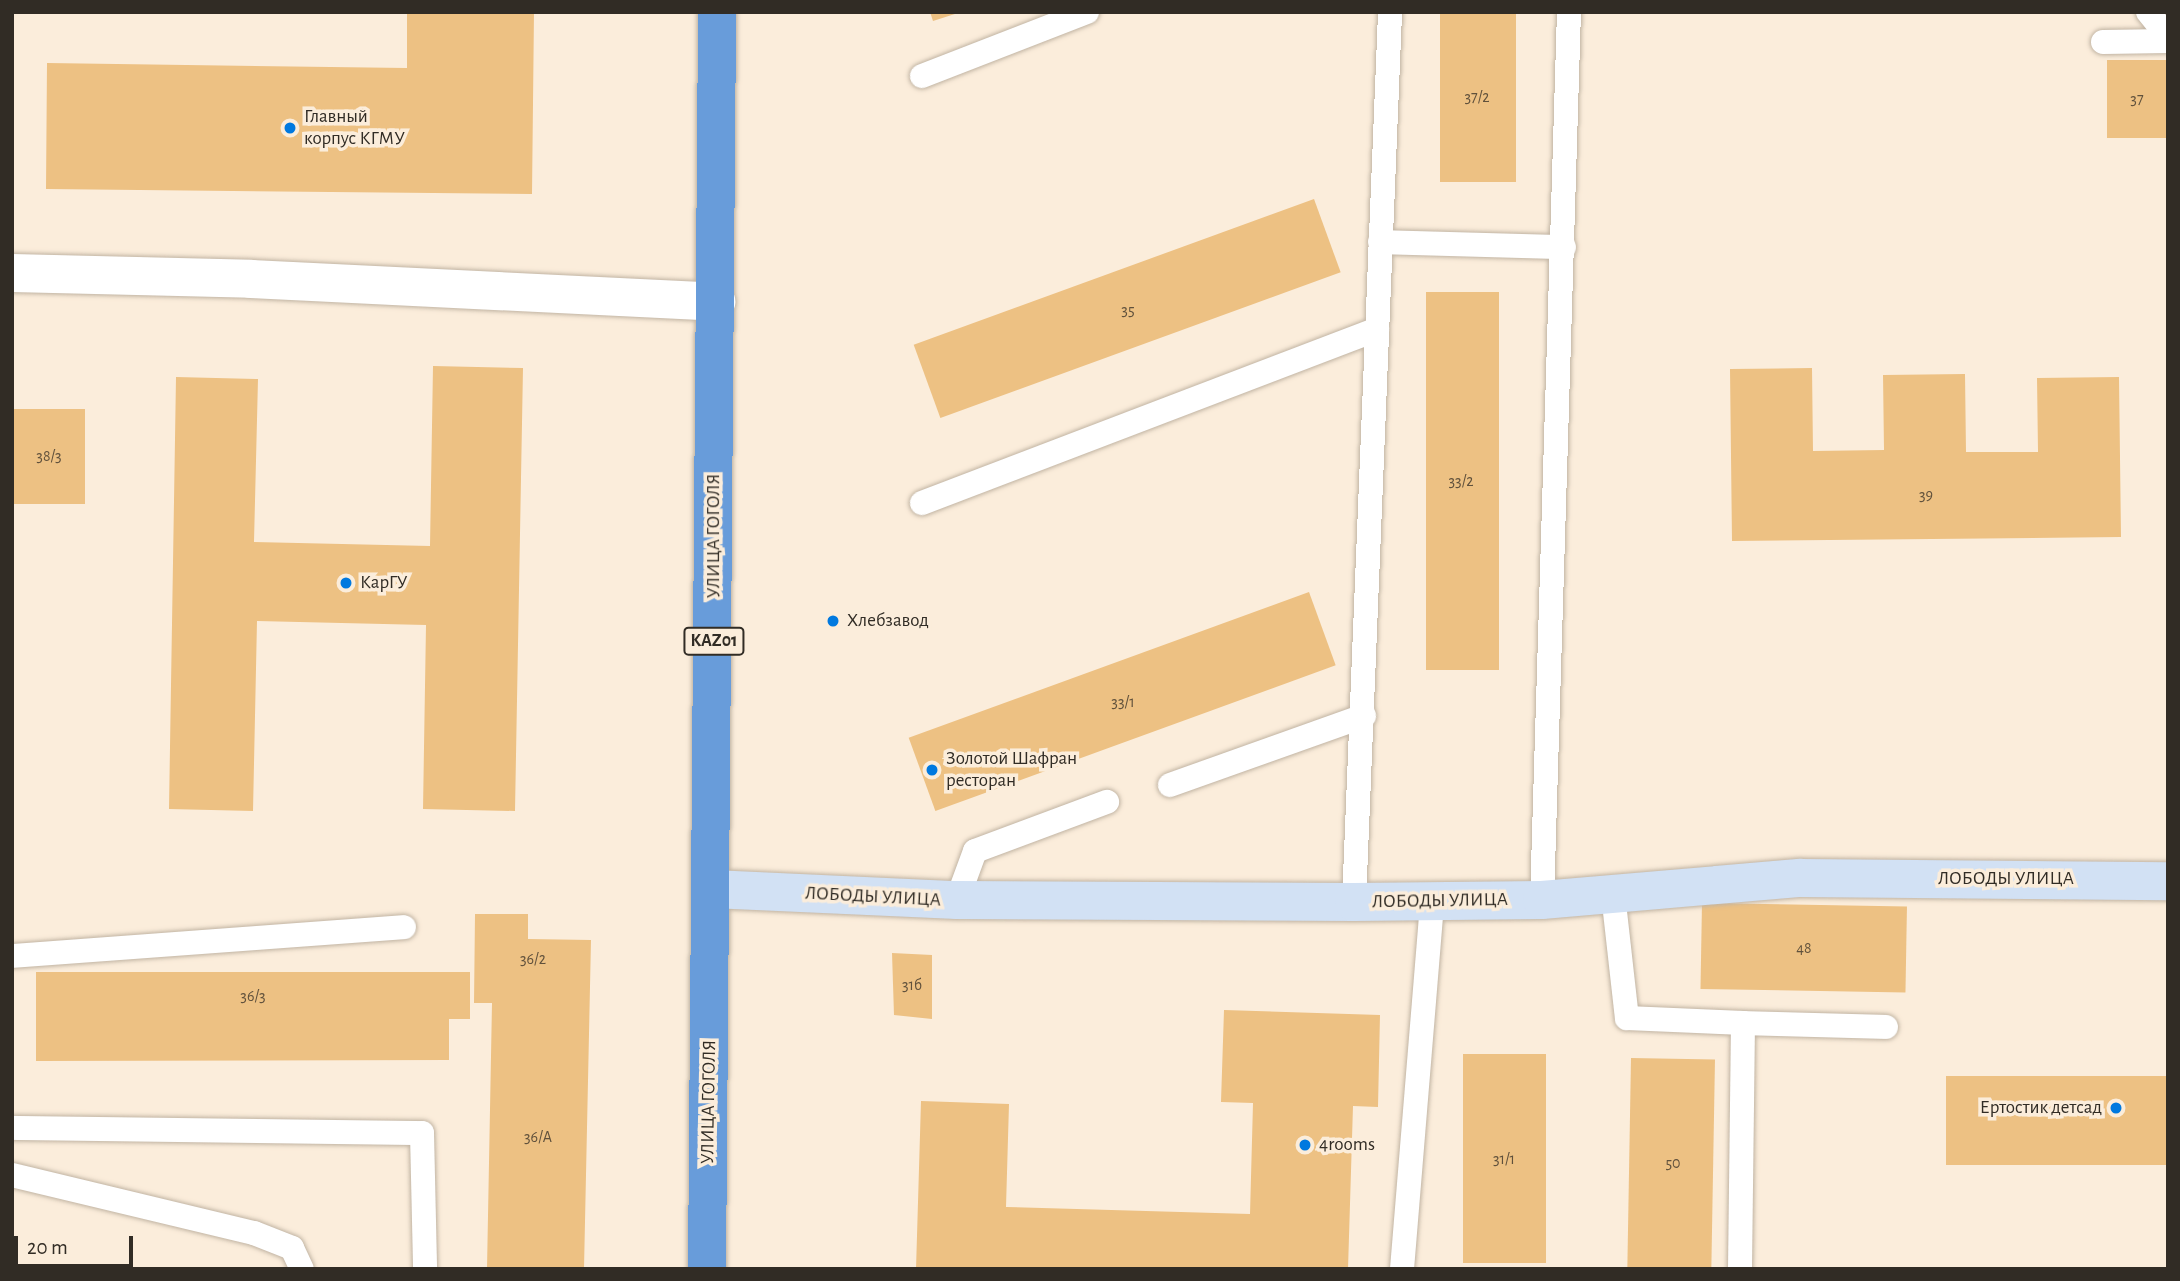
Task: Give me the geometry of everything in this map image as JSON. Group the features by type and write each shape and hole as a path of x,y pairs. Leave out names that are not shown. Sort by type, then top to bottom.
{"highway":[{"name":"УЛИЦА ГОГОЛЯ","path":"707,1269 718,12"}],"street":[{"path":"12,273 251,279 716,302"},
{"name":"ЛОБОДЫ УЛИЦА","path":"712,889 957,901 1354,902 1542,900 1801,878 2168,881"}],"lane":[{"path":"922,76 1087,12"},
{"path":"1354,902 1364,716 1390,12"},
{"path":"1542,900 1564,247 1569,12"},
{"path":"2148,12 2168,39"},
{"path":"2103,43 2168,39"},
{"path":"1380,242 1564,247"},
{"path":"922,503 1377,329"},
{"path":"1170,785 1364,716"},
{"path":"957,901 975,851 1107,802"},
{"path":"1613,894 1626,1018 1886,1027"},
{"path":"1402,1269 1432,901"},
{"path":"12,956 404,927"},
{"path":"1740,1269 1743,1023"},
{"path":"12,1128 422,1133 425,1269"},
{"path":"12,1175 254,1233 292,1248 302,1269"}],"building":[{"name":"Главный корпус КГМУ","path":"407,12 534,12 532,194 46,189 47,63 407,68"},
{"path":"930,12 958,12 958,13 933,21"},
{"path":"1440,12 1516,12 1516,182 1440,182"},
{"path":"2107,60 2168,60 2168,138 2107,138"},
{"path":"1314,199 1341,272 940,418 914,345"},
{"path":"1426,292 1499,292 1499,670 1426,670"},
{"name":"КарГУ","path":"433,366 523,368 515,811 423,809 426,625 257,621 253,811 169,809 176,377 258,379 254,542 430,546"},
{"path":"1812,368 1813,451 1884,450 1883,375 1965,374 1966,452 2038,452 2037,378 2119,377 2121,537 1732,541 1730,369"},
{"path":"13,409 85,409 85,504 13,504"},
{"path":"1309,592 1336,665 935,811 909,738"},
{"path":"1702,903 1907,907 1905,993 1700,989"},
{"path":"475,914 528,914 528,939 591,940 584,1269 487,1269 492,1003 474,1003"},
{"path":"892,953 932,955 932,1019 894,1015"},
{"path":"36,972 470,972 470,1019 449,1019 449,1060 36,1061"},
{"path":"1224,1010 1380,1015 1378,1107 1353,1106 1348,1269 916,1269 921,1101 1009,1104 1006,1207 1250,1214 1253,1103 1221,1102"},
{"path":"1463,1054 1546,1054 1546,1263 1463,1263"},
{"path":"1631,1058 1715,1059 1711,1269 1627,1268"},
{"path":"1946,1076 2168,1076 2168,1165 1946,1165"}],"place":[{"name":"Главный корпус КГМУ","path":"290,128"},
{"name":"КарГУ","path":"346,583"},
{"name":"Хлебзавод","path":"833,621"},
{"name":"Золотой Шафран ресторан","path":"932,770"},
{"name":"Ертостик детсад","path":"2116,1108"},
{"name":"4rooms","path":"1305,1145"}]}
